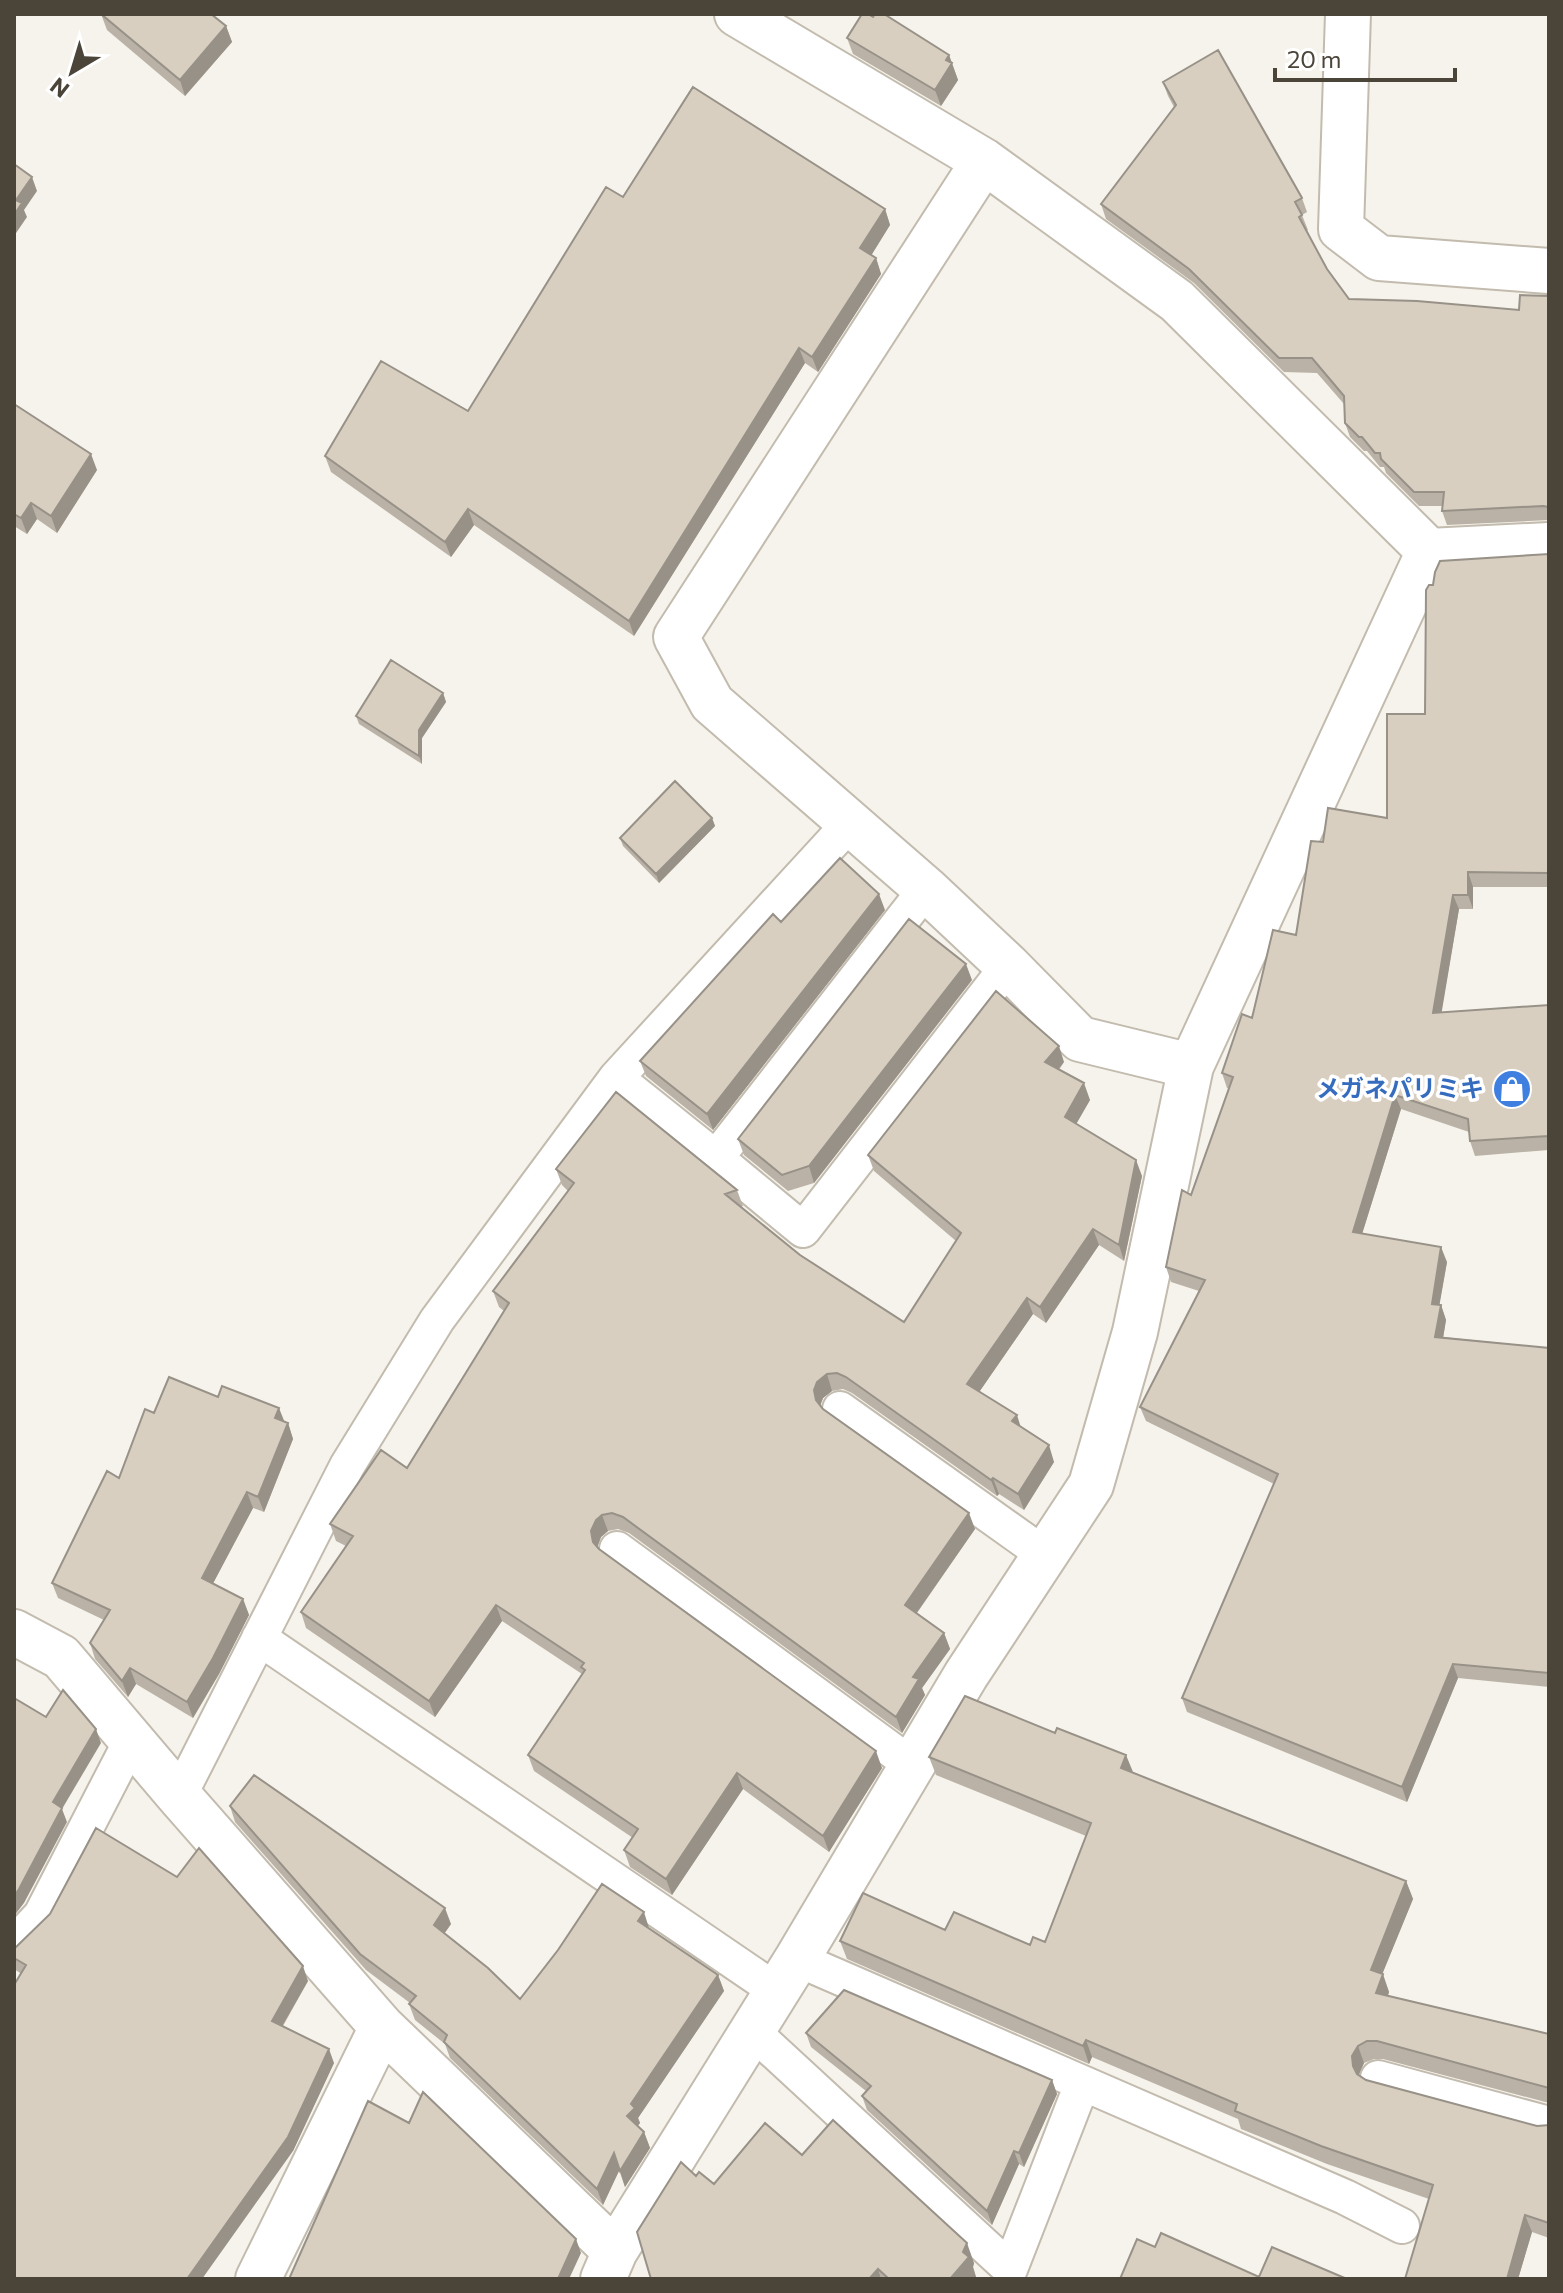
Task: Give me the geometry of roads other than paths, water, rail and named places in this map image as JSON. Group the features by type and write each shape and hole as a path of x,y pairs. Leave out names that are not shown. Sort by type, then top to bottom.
{"street":[{"path":"737,14 984,161 1177,301 1429,551 1549,545"},
{"path":"1348,14 1341,229 1379,258 1549,271"},
{"path":"984,161 676,637 712,703 926,889 1080,1039 1191,1066"},
{"path":"14,1632 61,1657 382,2027 609,2265 966,1675 1091,1485 1135,1332 1191,1066 1429,551"},
{"path":"258,2279 382,2027"}],"lane":[{"path":"179,1796 347,1466 437,1320 616,1078 850,823"},
{"path":"716,1158 926,889"},
{"path":"616,1078 803,1230 1008,966"},
{"path":"840,1409 1045,1555"},
{"path":"617,1549 912,1765"},
{"path":"259,1638 787,1975 1082,2084 1345,2197 1402,2226"},
{"path":"14,1944 41,1915 132,1739"},
{"path":"752,2031 1010,2269 1082,2084"},
{"path":"1378,2078 1549,2124"}],"place":[{"name":"メガネパリミキ","path":"1512,1089"}]}
